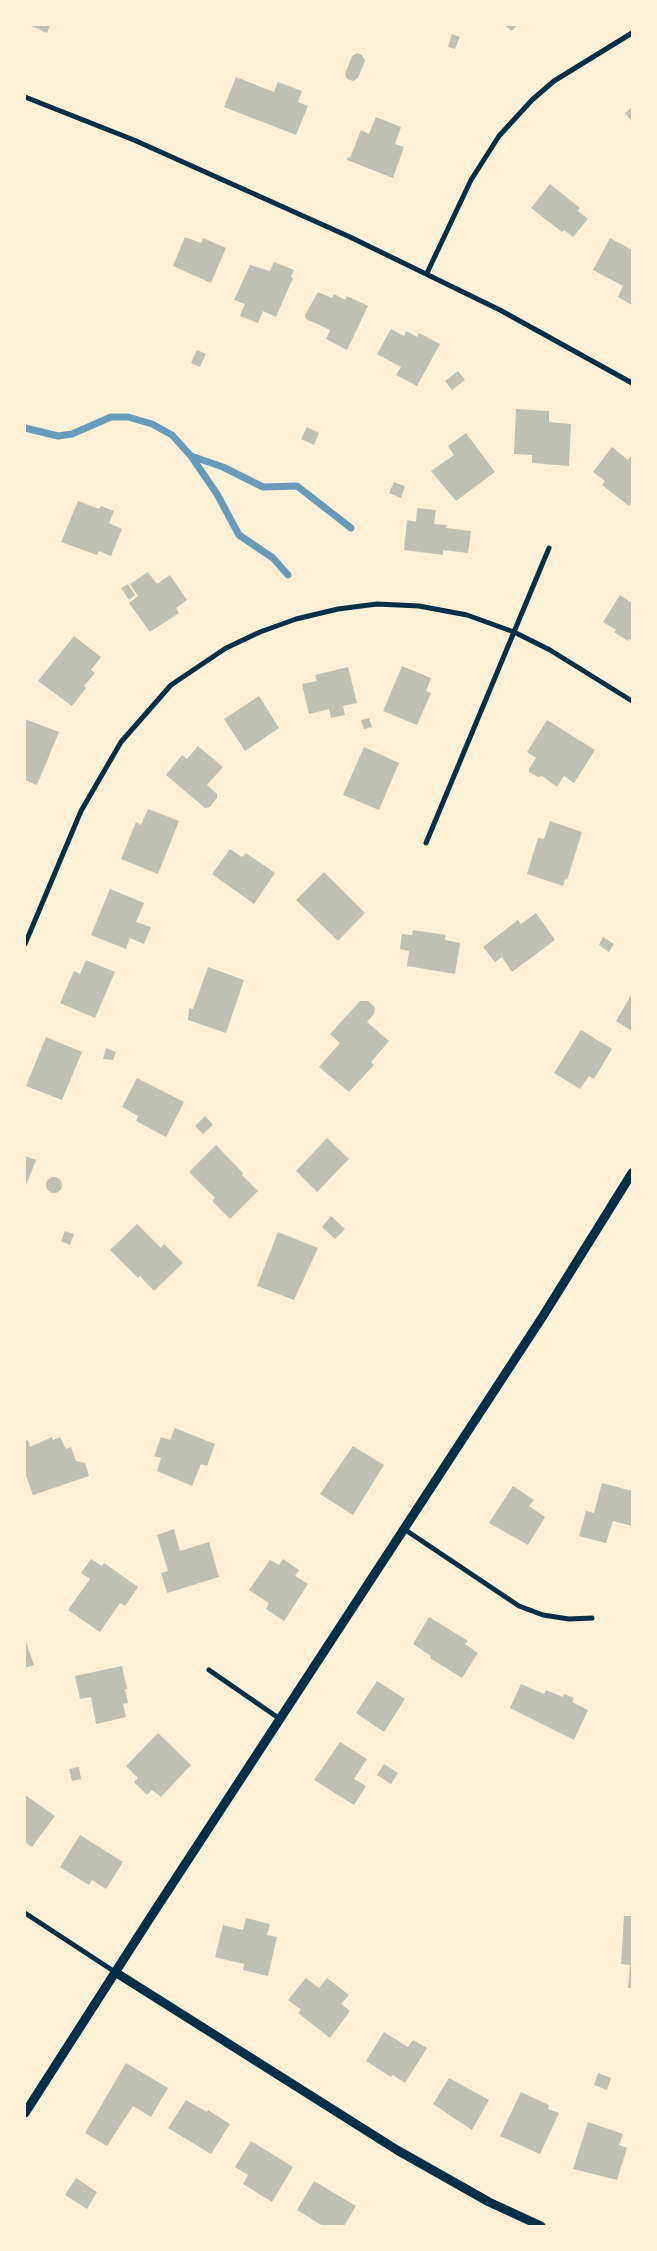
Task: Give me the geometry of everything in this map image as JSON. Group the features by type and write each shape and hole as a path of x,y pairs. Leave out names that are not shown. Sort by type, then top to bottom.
{"street":[{"path":"427,273 471,180 499,136 532,100 554,81 632,33"},
{"path":"25,97 134,140 278,203 427,273 500,310 632,382"},
{"path":"426,843 549,548"},
{"path":"25,944 82,810 102,771 121,742 142,715 171,684 226,648 269,629 338,609 377,604 419,606 467,615 514,632 550,650 632,700"},
{"path":"25,2113 538,1324 632,1173"},
{"path":"404,1529 519,1606 569,1619 592,1618"},
{"path":"209,1670 281,1719"},
{"path":"25,1913 397,2150 489,2202 541,2226"}],"building":[{"path":"29,25 50,25 47,33"},
{"path":"504,25 517,25 512,31"},
{"path":"452,34 460,37 455,49 448,47"},
{"path":"357,53 362,55 365,61 358,78 353,81 347,79 345,74 352,56"},
{"path":"236,77 274,92 278,82 302,91 298,102 308,106 296,135 224,107"},
{"path":"632,107 632,122 625,113"},
{"path":"376,117 401,127 395,144 404,147 393,178 347,160 348,157 350,158 361,130 369,134"},
{"path":"550,184 580,208 578,211 588,219 573,237 564,230 562,232 531,208"},
{"path":"185,237 201,243 203,238 226,248 211,283 173,266"},
{"path":"610,238 632,250 632,305 618,297 623,286 593,270"},
{"path":"274,262 294,270 291,277 293,278 276,317 263,311 258,323 240,316 245,304 234,300 250,265 270,271"},
{"path":"318,292 332,298 334,294 345,300 347,296 368,306 347,350 326,339 330,330 306,319 305,315"},
{"path":"391,329 404,336 406,331 417,337 419,333 440,344 417,386 396,375 401,367 377,354"},
{"path":"197,350 206,354 200,367 191,363"},
{"path":"458,371 465,380 452,390 445,381"},
{"path":"516,409 549,411 549,422 571,424 569,466 532,463 532,455 514,454"},
{"path":"307,427 319,433 314,445 301,439"},
{"path":"466,433 495,472 456,501 431,471 454,455 448,446"},
{"path":"612,447 628,460 632,455 632,501 629,506 602,485 605,481 593,472"},
{"path":"394,482 405,486 401,498 389,493"},
{"path":"78,501 99,509 101,506 114,511 109,523 122,529 111,556 99,551 97,555 61,542"},
{"path":"417,508 436,510 434,524 447,525 446,528 471,531 468,553 443,550 443,555 404,550 407,520 416,522"},
{"path":"148,572 157,584 170,575 187,600 176,608 179,613 150,632 129,603 138,596 130,584"},
{"path":"128,584 135,595 129,600 121,588"},
{"path":"620,595 632,603 632,641 629,639 628,641 614,632 616,630 603,622"},
{"path":"74,636 101,657 91,670 95,673 84,686 86,688 72,706 38,681"},
{"path":"402,666 431,678 426,691 431,693 417,725 383,711"},
{"path":"348,667 357,703 343,706 345,715 331,718 329,709 309,714 302,684 317,681 315,675"},
{"path":"259,696 279,728 245,751 224,719"},
{"path":"369,718 372,727 364,729 361,720"},
{"path":"25,719 59,732 37,785 25,780"},
{"path":"547,720 595,750 574,783 564,776 557,787 542,776 538,777 529,772 536,758 527,752"},
{"path":"198,746 223,767 207,785 217,794 217,798 210,807 205,808 166,775 182,755 187,759"},
{"path":"364,747 399,763 379,810 343,795"},
{"path":"148,809 179,821 158,874 121,859 136,822 141,825"},
{"path":"550,821 582,832 567,880 565,879 563,886 527,874 538,838 544,839"},
{"path":"230,849 242,857 246,853 275,873 254,904 212,874"},
{"path":"324,872 365,913 338,941 296,900"},
{"path":"110,889 144,903 136,922 151,927 144,944 130,938 126,949 91,935"},
{"path":"536,913 555,940 512,972 502,957 495,962 483,947 518,920 521,924"},
{"path":"413,930 446,935 445,940 460,943 455,974 407,966 409,951 400,949 402,934 412,935"},
{"path":"603,937 614,944 609,952 599,945"},
{"path":"86,960 115,972 95,1018 60,1003 74,971 80,974"},
{"path":"208,967 244,980 226,1033 188,1020 189,1008 193,1009"},
{"path":"632,994 632,1031 616,1021"},
{"path":"360,1001 368,1001 375,1007 374,1014 367,1022 389,1041 371,1062 374,1065 349,1092 319,1067 340,1043 330,1034"},
{"path":"581,1030 612,1049 594,1079 589,1076 580,1089 554,1073"},
{"path":"46,1037 82,1052 62,1100 26,1086"},
{"path":"106,1048 116,1052 113,1060 103,1059"},
{"path":"137,1078 184,1102 166,1137 136,1121 138,1116 122,1107"},
{"path":"205,1116 213,1125 203,1134 195,1126"},
{"path":"327,1138 349,1159 317,1192 296,1171"},
{"path":"216,1145 258,1191 230,1219 212,1201 215,1198 189,1172"},
{"path":"25,1156 36,1160 25,1188"},
{"path":"54,1177 60,1179 62,1185 60,1191 54,1193 48,1191 46,1185 48,1179"},
{"path":"331,1216 345,1229 335,1239 322,1227"},
{"path":"137,1224 161,1248 164,1244 183,1263 154,1291 110,1250"},
{"path":"65,1231 74,1234 70,1245 61,1241"},
{"path":"278,1232 318,1248 294,1300 257,1286"},
{"path":"175,1428 215,1444 207,1466 201,1464 192,1486 157,1471 161,1458 154,1456 161,1437 170,1440"},
{"path":"52,1437 53,1440 60,1437 66,1449 71,1447 76,1461 85,1463 89,1476 33,1495 25,1473 25,1441 28,1440 30,1447"},
{"path":"353,1446 384,1465 353,1515 320,1494"},
{"path":"602,1483 632,1491 632,1526 613,1521 606,1543 579,1536 586,1511 594,1513"},
{"path":"513,1486 534,1500 529,1506 545,1517 528,1545 489,1523"},
{"path":"174,1529 180,1551 209,1542 219,1577 167,1593 161,1573 168,1571 157,1535"},
{"path":"91,1559 102,1566 104,1563 138,1587 125,1606 120,1603 100,1632 68,1610 90,1579 81,1573"},
{"path":"283,1559 299,1570 295,1576 308,1584 284,1621 266,1609 269,1603 249,1590 270,1560 279,1565"},
{"path":"429,1617 468,1641 465,1644 478,1653 462,1678 430,1658 431,1656 413,1644"},
{"path":"25,1639 34,1665 25,1668"},
{"path":"122,1666 127,1689 125,1689 128,1703 123,1704 126,1717 96,1724 91,1697 80,1699 75,1676"},
{"path":"377,1681 405,1699 384,1732 356,1713"},
{"path":"521,1684 544,1694 546,1690 563,1697 564,1694 574,1698 572,1702 588,1710 574,1740 510,1708"},
{"path":"158,1733 191,1765 161,1797 152,1790 147,1795 134,1782 138,1778 126,1766"},
{"path":"340,1742 367,1759 354,1779 366,1786 354,1805 314,1780"},
{"path":"384,1764 398,1773 391,1784 377,1775"},
{"path":"79,1767 81,1779 72,1781 69,1769"},
{"path":"25,1795 55,1816 32,1847 25,1842"},
{"path":"80,1835 123,1862 106,1889 92,1880 89,1885 60,1867"},
{"path":"624,1916 632,1916 632,1988 628,1988 630,1965 621,1964"},
{"path":"246,1918 270,1924 267,1935 277,1937 268,1976 243,1970 244,1964 215,1957 223,1925 243,1930"},
{"path":"306,1978 319,1988 327,1978 349,1995 341,2004 350,2011 330,2038 298,2013 301,2010 288,2000"},
{"path":"384,2032 408,2047 413,2040 427,2048 405,2083 393,2075 391,2077 366,2061"},
{"path":"126,2063 168,2088 151,2117 133,2106 107,2146 85,2133"},
{"path":"598,2073 611,2078 607,2090 594,2085"},
{"path":"449,2078 489,2100 472,2130 433,2104"},
{"path":"521,2092 549,2105 548,2109 559,2113 540,2154 500,2136"},
{"path":"186,2100 207,2112 208,2110 230,2124 211,2154 168,2128"},
{"path":"588,2122 623,2134 619,2145 627,2148 617,2180 573,2169"},
{"path":"251,2141 293,2167 272,2202 243,2184 248,2175 235,2167"},
{"path":"76,2178 97,2192 87,2209 65,2195"},
{"path":"314,2181 356,2206 344,2226 323,2226 297,2210"}],"waterway":[{"path":"25,428 58,436 72,434 111,417 128,417 152,424 172,435 191,456 217,494 239,535 273,558 288,575"},
{"path":"191,456 223,467 263,487 297,486 351,528"}]}
